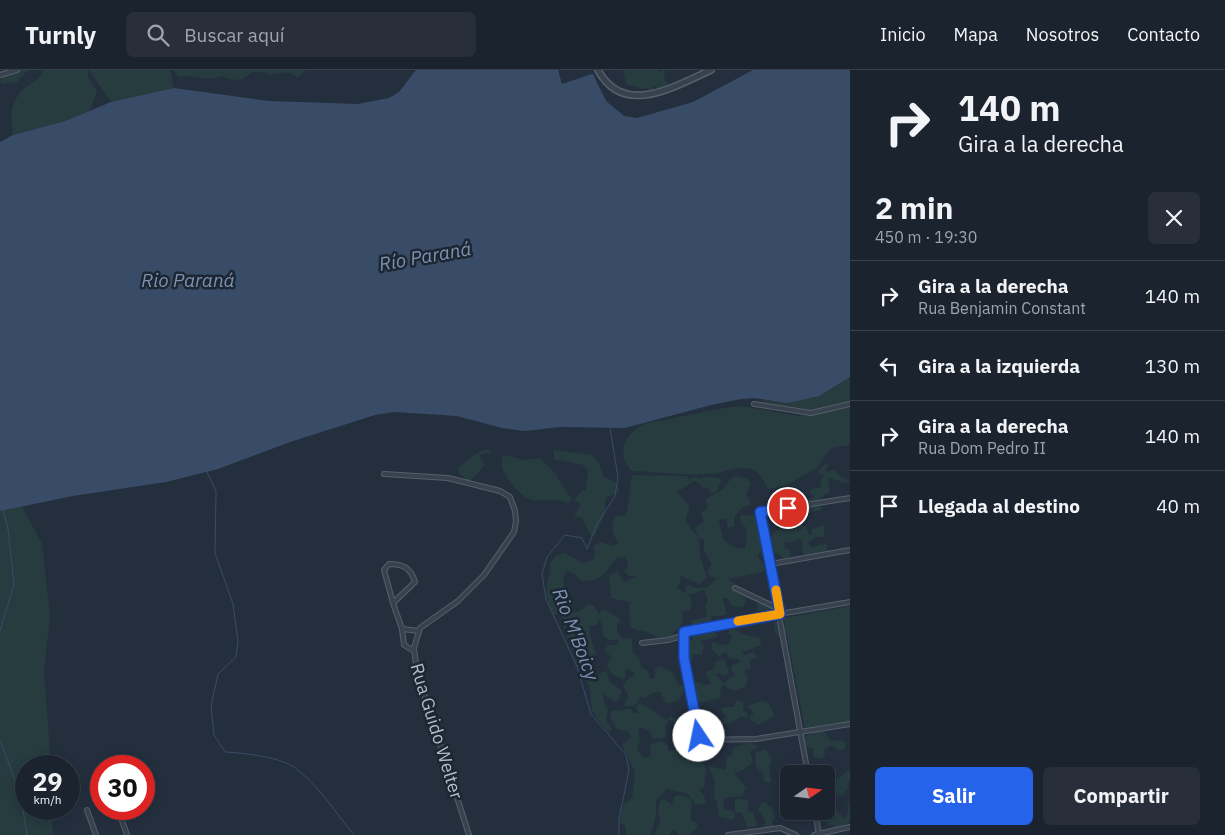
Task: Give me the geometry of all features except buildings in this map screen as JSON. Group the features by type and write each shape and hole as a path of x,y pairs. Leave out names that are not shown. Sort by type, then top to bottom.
{"street":[{"path":"0,75 17,70"},
{"path":"598,70 611,87 627,94 638,96 660,93 710,70"},
{"path":"754,404 811,413 850,404"},
{"path":"384,474 448,478 500,491 510,497 515,511 514,532 484,575 458,601 422,624 419,631 402,629"},
{"path":"806,765 760,512 850,498"},
{"path":"771,564 850,550"},
{"path":"393,603 415,582 408,569 401,564 389,564 384,570 393,603 402,629 404,645 414,651"},
{"path":"735,588 779,608"},
{"path":"850,602 686,630 682,636 684,658 698,730 702,740 756,739 850,724"},
{"name":"Rua Guido Welter","path":"419,631 414,651 417,672 469,835"},
{"path":"642,643 682,636"},
{"path":"87,810 96,835"},
{"path":"122,820 128,835"},
{"path":"816,820 818,835 850,828"},
{"path":"728,835 780,828 796,835"}],"green space":[{"path":"0,70 2,73 10,70 32,70 26,72 17,82 1,84"},
{"path":"43,70 88,70 88,77 97,91 90,110 65,121 13,135 12,114 16,99 22,91 38,78"},
{"path":"89,70 170,70 174,88 111,102"},
{"path":"173,70 306,70 298,77 287,72 270,75 263,72 252,72 243,79 233,80 221,76 211,79 189,76 179,77"},
{"path":"623,70 656,70 661,72 661,70 665,70 664,80 667,82 667,87 661,90 652,85 650,86 653,87 653,92 645,87 643,89 626,84"},
{"path":"850,377 850,401 811,410 766,403 763,400 789,401 809,398 828,390"},
{"path":"742,406 798,416 850,407 850,445 831,448 817,468 785,486 768,489 757,472 747,468 707,474 686,474 632,471 627,465 623,451 625,444 628,437 639,427 650,422"},
{"path":"488,449 491,453 484,453 479,456 485,465 471,480 467,480 459,473 458,469 468,460"},
{"path":"554,450 592,455 598,461 603,476 618,484 619,493 607,497 605,501 605,514 595,535 591,536 582,518 574,515 581,505 574,500 582,491 586,490 588,470 583,465 554,459"},
{"path":"504,455 524,460 540,458 555,473 572,500 568,503 564,501 532,500 527,498 515,488 505,475 502,468"},
{"path":"825,463 829,465 826,472 833,470 850,481 845,483 828,477 830,491 818,500 822,510 802,514 791,513 790,507 795,501 812,498 814,496 809,492 811,489 822,487 820,481 824,475 818,474 818,472"},
{"path":"632,475 686,476 690,481 692,477 701,479 704,477 719,478 721,482 716,492 712,493 707,487 703,488 694,481 677,492 690,506 685,521 698,537 695,528 704,522 701,513 708,507 705,499 722,490 733,476 747,479 751,484 746,496 749,498 751,505 743,507 735,516 734,526 728,528 726,519 719,520 720,527 723,537 728,544 745,549 746,530 740,521 740,516 759,514 760,520 757,525 760,532 759,541 767,549 765,553 760,552 758,557 766,567 762,572 727,579 776,610 763,613 756,610 758,602 745,597 746,603 743,607 732,606 727,598 722,598 727,614 711,616 712,623 703,626 692,624 691,620 707,617 705,607 708,600 704,590 688,595 692,600 690,610 682,612 683,623 672,635 659,639 652,634 630,627 629,602 611,598 609,576 617,572 625,582 636,576 629,576 624,571 628,566 626,557 616,558 602,576 594,580 582,581 573,573 566,571 563,579 564,587 559,590 558,594 563,600 560,614 553,614 547,593 550,563 556,556 565,553 583,563 593,560 595,555 594,546 602,542 612,546 619,543 612,528 613,521 614,517 626,515","holes":["699,538 704,540 704,551 712,565 707,571 710,577 717,578 707,588 694,588 688,584 685,589 686,594 677,588 681,580 679,575 699,584 707,578 700,556"]},
{"path":"22,506 42,544 50,616 44,671 50,755 15,755 15,820 52,820 53,835 0,835 0,511"},
{"path":"800,525 805,526 808,535 811,535 812,529 823,525 825,528 823,537 815,537 808,543 813,548 822,544 827,545 827,550 818,556 805,558 802,550 803,543 800,539 790,543 785,541 784,547 791,551 790,556 784,559 777,553 772,554 769,538 782,527 793,529"},
{"path":"589,604 594,606 599,615 601,610 606,610 619,618 621,623 617,623 617,632 622,638 632,639 633,653 639,657 641,667 648,671 651,679 655,678 655,669 660,666 672,672 678,684 685,687 679,700 666,703 660,692 654,692 645,698 640,697 639,701 633,706 625,706 624,704 629,697 623,685 629,678 635,676 635,673 627,669 625,670 626,676 623,679 610,671 607,663 612,657 604,651 608,645 617,645 619,640 610,640 604,637 600,618 596,626 590,625 590,635 596,654 588,665 597,677 600,673 607,671 609,681 622,691 619,700 616,702 603,694 604,702 608,709 606,720 612,729 609,732 605,728 593,712 589,685 577,666 562,618 566,613 578,612"},
{"path":"850,606 850,721 805,729 786,631 780,638 776,635 774,623 781,620 785,628 784,618"},
{"path":"730,626 742,634 760,638 761,645 742,652 745,655 753,652 758,657 750,660 751,669 744,671 748,676 746,686 735,691 723,684 720,690 721,698 699,703 693,696 692,681 707,685 711,683 705,672 714,669 715,663 721,659 725,661 729,673 725,676 719,673 715,674 723,683 735,675 731,669 733,664 736,665 740,661 729,658 726,651 719,656 711,649 712,642 723,645 728,644 732,637 728,633"},
{"path":"710,629 717,634 717,637 701,641 704,645 702,654 693,655 691,660 687,659 685,650 689,640 693,640 692,637 696,632 703,635 703,631"},
{"path":"736,700 743,702 743,709 748,715 747,718 741,716 723,724 703,724 706,718 718,720 725,718 726,716 721,710 723,707 734,707"},
{"path":"761,701 769,703 774,716 758,725 750,719 750,716 754,714 747,706"},
{"path":"641,703 667,720 671,716 676,719 679,715 686,714 696,720 696,728 691,733 686,722 682,726 668,720 665,727 667,737 652,739 651,732 638,728 640,743 637,747 639,753 645,758 651,756 650,744 661,741 668,745 668,751 678,749 681,753 698,757 706,768 704,787 699,790 704,795 706,804 695,804 688,794 667,789 656,800 656,816 651,835 627,835 625,826 620,823 623,805 632,798 635,772 622,745 631,737 628,732 616,728 610,717 612,710 631,709 634,714 638,712 636,706"},
{"path":"821,730 826,733 830,741 841,740 845,743 846,748 839,751 831,745 824,750 825,756 821,759 814,758 813,749 807,747 804,743 806,736"},
{"path":"681,732 692,741 696,737 707,746 706,751 690,748 676,742 677,735"},
{"path":"750,742 757,746 756,749 750,751 753,762 743,770 734,773 746,788 742,796 724,798 725,810 732,811 735,814 733,820 719,817 717,802 714,796 715,781 708,766 725,770 727,757 732,755 733,748"},
{"path":"766,749 772,760 769,768 771,782 769,783 764,781 763,773 758,769 755,762 756,752"},
{"path":"850,769 850,781 847,783 848,788 842,796 837,796 835,793 835,780"},
{"path":"680,795 689,798 692,802 690,819 697,824 697,828 688,835 679,835 674,829 670,835 654,835 661,821 658,813 660,801 664,799 672,805 674,797"},
{"path":"738,798 748,801 748,811 753,812 757,825 747,827 742,813 735,812 735,800"},
{"path":"850,799 850,822 836,828 828,825 828,820 835,820 836,810 844,818 847,816"},
{"path":"764,802 772,808 775,818 772,822 775,828 767,829 763,826 766,822 758,810 761,803"}],"water":[{"name":"Rio Paraná","path":"416,70 591,70 606,101 624,116 637,118 693,102 753,70 850,70 850,377 819,396 802,400 787,403 754,398 741,399 625,428 560,427 525,431 502,428 457,416 394,412 375,415 290,442 218,469 166,482 73,496 0,511 0,142 13,135 65,121 111,102 174,88 269,101 358,104 389,98 399,92"}],"pier":[{"path":"558,70 593,70 595,73 562,84"}],"waterway":[{"name":"Rio M'Boicy","path":"610,428 618,477 615,496 597,524 587,549 582,538 565,535 547,557 542,574 546,599 577,667 591,714 626,755 629,770 619,819 619,835"},
{"path":"207,472 216,491 215,553 233,604 238,642 236,657 218,674 211,706 214,735 225,752 274,759 298,770 321,793 354,835"},
{"path":"0,631 14,584 8,529 3,510"},
{"path":"0,740 21,796 27,835"}],"slow traffic":[{"path":"738,621 780,614 776,590"}],"route":[{"path":"699,736 684,658 682,636 686,630 780,614 760,512 788,508"}],"water label":[{"name":"Río Paraná","path":"425,256"}]}
